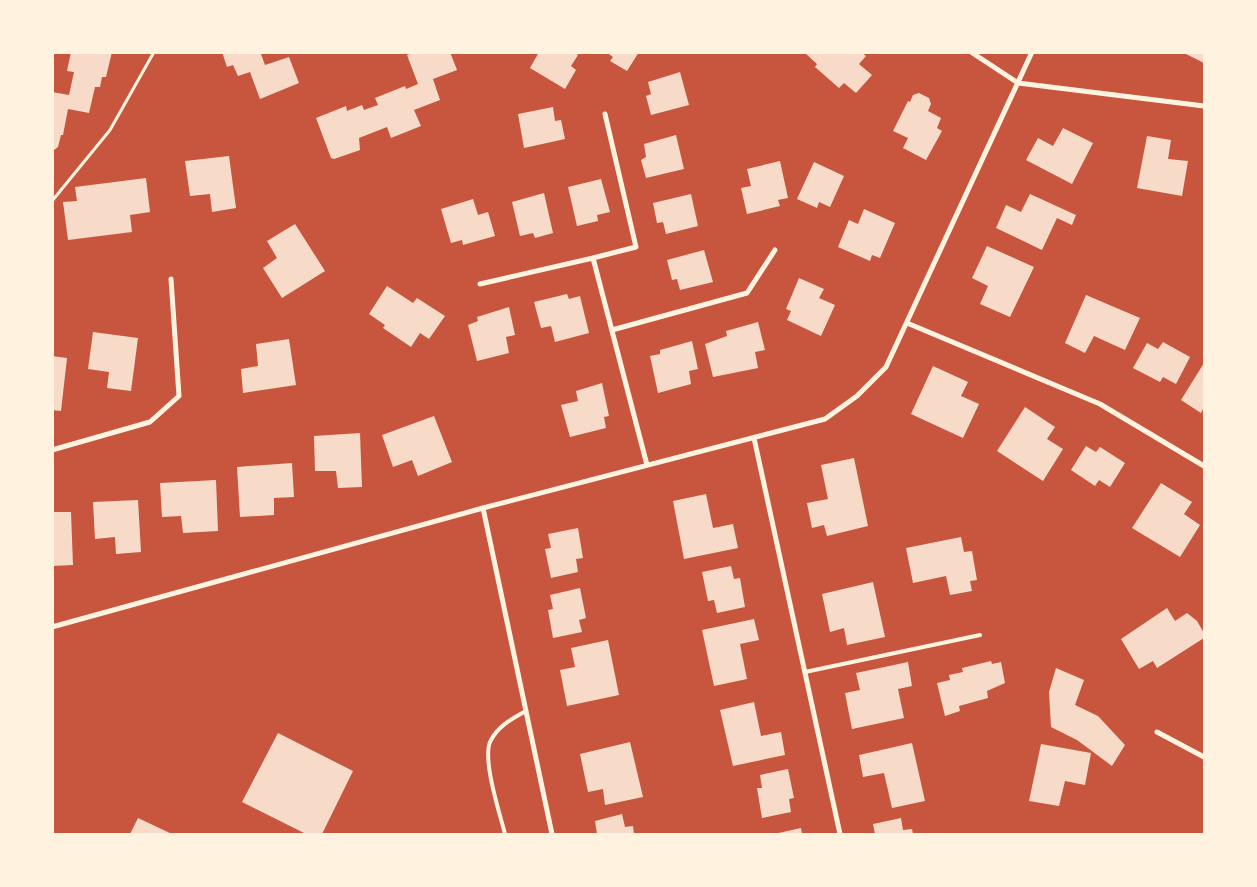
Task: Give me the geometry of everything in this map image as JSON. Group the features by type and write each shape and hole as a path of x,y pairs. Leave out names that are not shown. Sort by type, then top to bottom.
{"street":[{"path":"971,52 1018,83 1204,106"},
{"path":"52,628 483,508 825,419 857,396 886,367 1032,52"},
{"path":"480,284 636,247 605,114"},
{"path":"612,330 747,294 775,250"},
{"path":"593,258 647,465"},
{"path":"52,450 150,422 179,396 171,279"},
{"path":"907,323 1100,404 1204,466"},
{"path":"754,438 840,834"},
{"path":"483,508 552,834"},
{"path":"1157,732 1204,756"}],"lane":[{"path":"805,672 980,635"},
{"path":"505,834 488,758 490,742 503,724 526,711"}],"path":[{"path":"52,201 110,130 154,52"}],"building":[{"path":"71,52 112,52 106,77 102,77 100,87 95,87 89,113 68,109 63,135 61,135 58,147 54,150 52,92 69,95 74,72 67,71"},
{"path":"222,52 264,52 261,54 265,65 289,57 299,83 260,99 250,72 238,76 233,65 227,67"},
{"path":"415,52 450,52 457,70 433,79 440,100 414,110 421,126 391,138 387,127 359,138 360,150 334,159 331,158 316,118 346,106 347,111 362,105 364,110 378,105 375,98 405,86 406,89 418,84 407,55"},
{"path":"539,52 574,52 578,55 571,66 576,70 565,89 530,68"},
{"path":"606,52 639,52 627,71 610,61 613,57"},
{"path":"804,52 861,52 866,56 859,64 872,75 856,93 844,83 839,88 815,67 817,64"},
{"path":"1182,52 1204,52 1204,63"},
{"path":"680,72 689,105 651,115 646,96 651,94 648,82"},
{"path":"919,93 929,98 931,104 928,111 941,118 937,128 942,131 926,160 903,148 908,138 893,131 908,101 910,102 913,95"},
{"path":"553,107 555,121 561,120 565,139 524,148 518,114"},
{"path":"1063,128 1093,143 1072,184 1026,160 1038,138 1053,146"},
{"path":"676,135 684,169 646,178 641,160 646,157 644,144"},
{"path":"1147,136 1171,140 1168,159 1188,161 1182,196 1137,188"},
{"path":"229,156 236,208 212,212 210,194 190,196 185,161"},
{"path":"780,161 788,198 778,200 780,206 747,214 741,188 751,186 747,169"},
{"path":"814,162 844,176 830,207 819,202 817,208 797,199"},
{"path":"146,178 150,212 130,215 132,232 68,240 63,202 77,201 75,187"},
{"path":"601,179 610,212 597,215 598,221 577,226 568,187"},
{"path":"544,193 553,233 535,238 533,233 520,236 512,202"},
{"path":"691,194 698,226 666,234 663,222 657,223 653,203"},
{"path":"1030,194 1076,215 1072,225 1057,218 1042,250 996,228 1006,205 1021,212"},
{"path":"473,199 478,215 488,212 495,236 463,245 462,240 451,243 441,209"},
{"path":"864,209 895,223 880,258 872,255 870,261 838,247 849,220 858,224"},
{"path":"295,224 325,271 282,298 263,268 277,258 267,241"},
{"path":"987,246 1034,267 1010,317 980,304 988,286 972,278"},
{"path":"704,250 713,282 680,290 677,279 672,280 667,260"},
{"path":"799,278 824,289 819,298 835,305 821,336 787,320 791,311 786,309"},
{"path":"387,286 413,303 417,298 445,316 429,339 420,333 411,347 383,328 385,325 369,314"},
{"path":"567,294 569,299 580,296 589,333 555,342 551,326 541,328 534,302"},
{"path":"1086,295 1140,318 1125,350 1094,336 1085,353 1065,343"},
{"path":"509,307 515,335 506,337 509,353 477,361 468,325 478,321 477,317"},
{"path":"758,322 765,350 755,352 758,368 713,377 705,344 727,336 726,331"},
{"path":"93,332 138,338 131,391 107,388 109,372 88,369"},
{"path":"289,339 296,385 243,393 241,369 258,366 256,344"},
{"path":"692,341 698,369 689,371 691,384 658,393 650,356 660,354 660,350"},
{"path":"1163,342 1190,357 1176,384 1163,377 1160,382 1133,368 1147,343 1158,349"},
{"path":"52,356 67,358 61,411 52,410"},
{"path":"1204,363 1204,407 1201,413 1181,400"},
{"path":"933,366 968,382 961,396 979,404 963,438 911,414"},
{"path":"602,383 609,416 604,417 606,428 570,437 561,405 578,401 576,391"},
{"path":"1025,407 1055,427 1047,439 1063,449 1043,481 997,451"},
{"path":"434,416 452,462 418,476 412,460 393,467 382,435"},
{"path":"360,433 362,487 338,488 336,471 315,471 314,436"},
{"path":"1086,446 1096,452 1100,447 1125,463 1110,487 1099,480 1095,486 1071,470"},
{"path":"854,458 868,526 827,536 824,525 812,528 807,503 828,499 821,465"},
{"path":"292,463 294,497 274,498 274,515 240,517 237,467"},
{"path":"216,480 218,531 183,533 181,516 162,517 160,483"},
{"path":"1161,483 1192,502 1184,514 1200,525 1180,557 1132,528"},
{"path":"706,494 713,528 733,524 738,548 684,559 673,501"},
{"path":"138,500 141,552 116,554 115,537 95,539 93,502"},
{"path":"52,512 71,512 73,565 52,566"},
{"path":"578,528 583,558 576,559 578,572 551,578 545,549 551,548 548,534"},
{"path":"961,537 964,552 972,551 977,580 970,581 972,591 950,595 946,576 913,583 906,548"},
{"path":"731,566 734,579 740,578 745,607 717,613 714,600 708,601 702,572"},
{"path":"873,582 885,637 847,645 844,628 830,632 822,594"},
{"path":"580,588 586,618 579,620 582,632 553,638 548,610 553,609 550,595"},
{"path":"1167,608 1175,621 1187,613 1197,621 1204,633 1204,638 1157,668 1153,661 1139,669 1121,639"},
{"path":"754,619 759,640 740,644 747,679 714,686 702,630"},
{"path":"608,640 619,695 567,706 560,670 575,667 571,648"},
{"path":"991,661 992,664 1001,662 1005,683 987,691 988,698 959,706 960,711 945,716 937,683 950,680 949,675 963,672 962,668"},
{"path":"908,662 912,686 898,689 904,718 852,729 845,693 860,690 856,673"},
{"path":"1056,668 1084,680 1075,705 1098,716 1125,745 1112,766 1077,740 1051,727 1049,692"},
{"path":"754,702 761,736 781,732 785,755 733,766 720,710"},
{"path":"278,733 353,771 322,834 306,834 242,802"},
{"path":"630,742 643,797 605,805 603,789 588,792 580,754"},
{"path":"912,743 925,801 892,808 884,773 863,777 859,755"},
{"path":"1041,744 1091,753 1085,785 1065,781 1059,806 1029,801"},
{"path":"788,769 794,798 789,799 791,812 762,818 757,788 762,788 760,775"},
{"path":"622,814 625,827 633,826 634,834 597,834 595,821"},
{"path":"138,818 172,834 130,834"},
{"path":"901,818 903,830 912,829 913,834 875,834 873,824"},
{"path":"801,828 802,834 774,834"}]}
